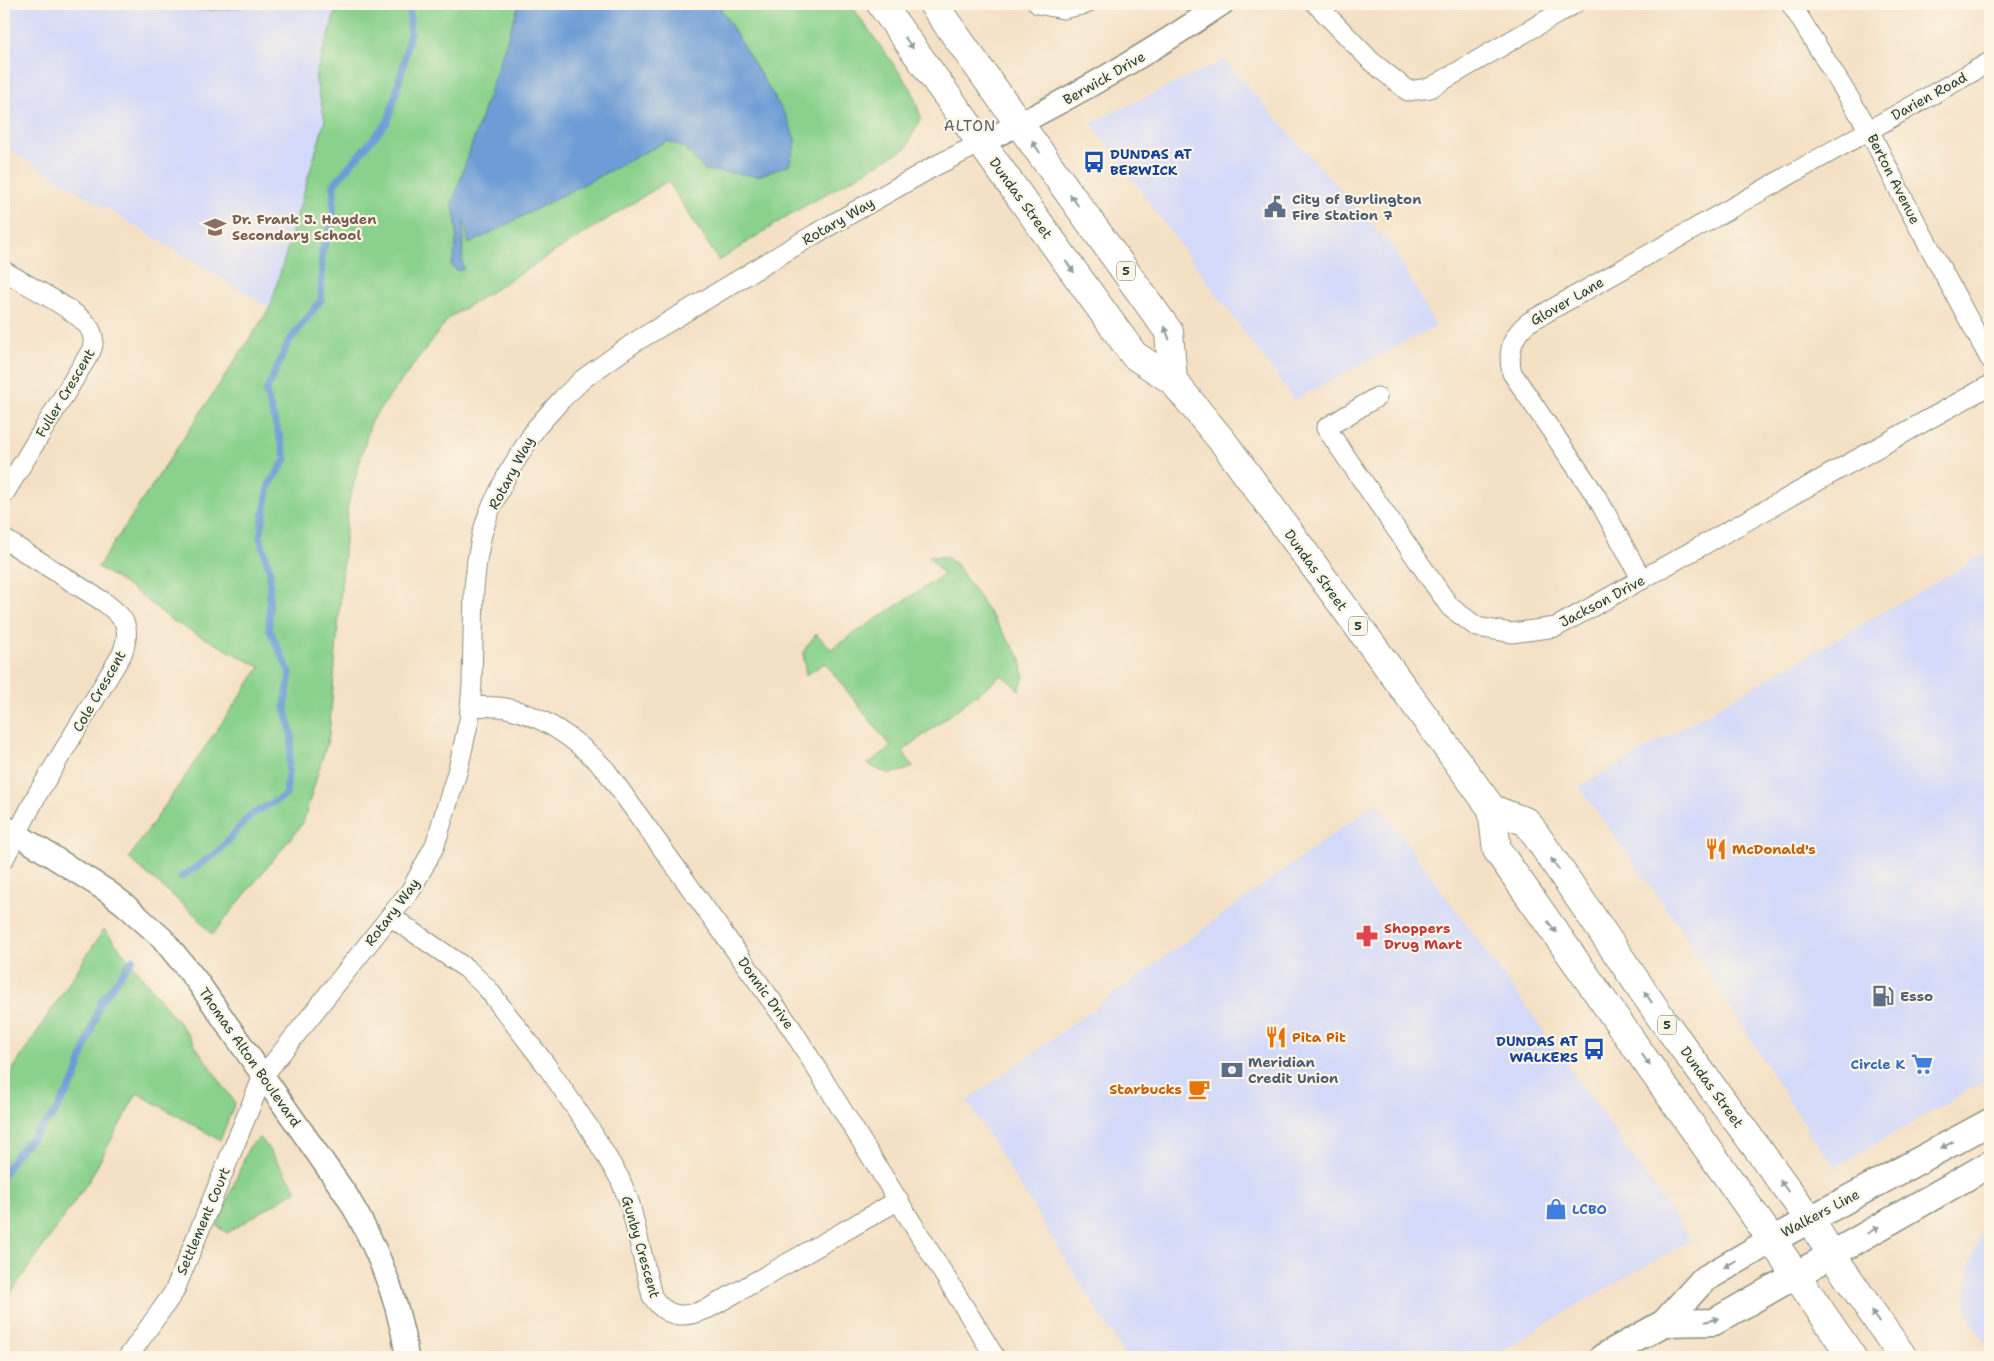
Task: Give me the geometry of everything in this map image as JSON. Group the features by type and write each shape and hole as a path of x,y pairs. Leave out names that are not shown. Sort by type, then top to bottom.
{"main road":[{"name":"Dundas Street","path":"881,4 1134,355 1174,381 1224,443 1492,809 1497,850 1772,1240 1852,1357"},
{"name":"5","path":"933,4 1169,332 1174,381"},
{"name":"Dundas Street","path":"1492,809 1527,822 1662,1019 1810,1220 1903,1357"},
{"name":"Walkers Line","path":"1603,1357 1664,1323 1702,1280 1990,1122"},
{"name":"Walkers Line","path":"1664,1323 1714,1322 1990,1164"}],"street":[{"path":"1038,4 1064,10 1086,4"},
{"name":"Berwick Drive","path":"981,143 1060,104 1172,38 1222,4"},
{"path":"1316,4 1372,62 1408,90 1430,88 1574,4"},
{"name":"Berton Avenue","path":"1791,4 1868,130 1990,358"},
{"name":"Darien Road","path":"1868,130 1990,62"},
{"name":"Glover Lane","path":"1642,580 1598,499 1512,373 1509,359 1519,330 1868,130"},
{"name":"Rotary Way","path":"264,1076 411,890 434,845 458,769 471,706 474,588 482,534 508,473 522,448 549,412 583,379 635,342 816,234 933,167 981,143"},
{"name":"Fuller Crescent","path":"4,271 84,321 94,337 94,344 4,494"},
{"name":"Jackson Drive","path":"1377,397 1326,428 1450,607 1477,627 1512,633 1556,627 1990,385"},
{"name":"Cole Crescent","path":"4,539 104,602 118,613 127,625 128,639 122,654 38,793 10,830 4,859"},
{"name":"Donnic Drive","path":"471,706 506,708 562,731 588,751 605,769 792,1029 995,1357"},
{"name":"Thomas Alton Boulevard","path":"10,830 107,891 124,904 162,938 197,981 346,1196 374,1244 396,1306 407,1357"},
{"name":"Gunby Crescent","path":"390,916 460,964 480,982 511,1018 546,1065 590,1129 620,1179 638,1229 652,1296 658,1306 669,1313 692,1315 709,1308 899,1200"},
{"name":"Settlement Court","path":"128,1357 174,1292 264,1076"}],"shaded area":[{"name":"Dr. Frank J. Hayden Secondary School","path":"4,4 338,4 315,77 325,120 270,308 4,146"},
{"path":"1224,60 1394,249 1436,326 1294,400 1091,123"},
{"path":"1990,551 1990,1078 1836,1167 1809,1133 1685,935 1579,787"},
{"path":"1377,802 1533,1016 1691,1240 1568,1310 1492,1357 1126,1357 967,1101"},
{"path":"1990,1209 1990,1349 1967,1315 1966,1295 1970,1262"}],"green space":[{"path":"168,4 256,4 234,8 200,10"},
{"path":"338,4 850,4 912,90 921,118 906,148 789,215 719,261 668,181 449,318 371,421 348,505 329,736 303,823 212,935 196,916 129,858 260,667 174,622 135,591 98,567 270,308 325,120 315,77"},
{"path":"929,556 946,557 957,565 1021,659 1024,677 1019,690 1002,675 903,751 913,767 895,773 880,771 868,764 891,747 825,663 806,675 803,652 816,634 831,649 943,575"},
{"path":"104,929 186,1032 235,1103 220,1140 137,1093 90,1179 4,1303 4,1083"},
{"path":"259,1138 297,1190 227,1233 217,1226 249,1147"}],"water":[{"path":"519,4 718,4 787,118 796,142 789,165 758,176 704,170 685,148 667,141 469,244 464,220 462,261 464,269 459,271 451,266 455,251 456,235 452,204"}],"waterway":[{"path":"181,877 218,852 249,816 286,795 292,735 285,707 290,673 269,629 270,571 260,537 269,485 286,459 266,392 289,341 321,300 322,251 333,221 334,184 388,121 410,33 410,4"},
{"path":"4,1174 16,1155 54,1114 75,1079 100,1003 133,959"}],"place":[{"name":"DUNDAS AT BERWICK","path":"1094,162"},
{"name":"City of Burlington Fire Station 7","path":"1275,207"},
{"name":"Dr. Frank J. Hayden Secondary School","path":"215,227"},
{"name":"McDonald's","path":"1716,849"},
{"name":"Shoppers Drug Mart","path":"1367,936"},
{"name":"Esso","path":"1883,996"},
{"name":"Pita Pit","path":"1276,1037"},
{"name":"DUNDAS AT WALKERS","path":"1594,1049"},
{"name":"Circle K","path":"1922,1064"},
{"name":"Meridian Credit Union","path":"1232,1070"},
{"name":"Starbucks","path":"1199,1089"},
{"name":"LCBO","path":"1556,1209"}],"district":[{"name":"ALTON","path":"970,126"}]}
